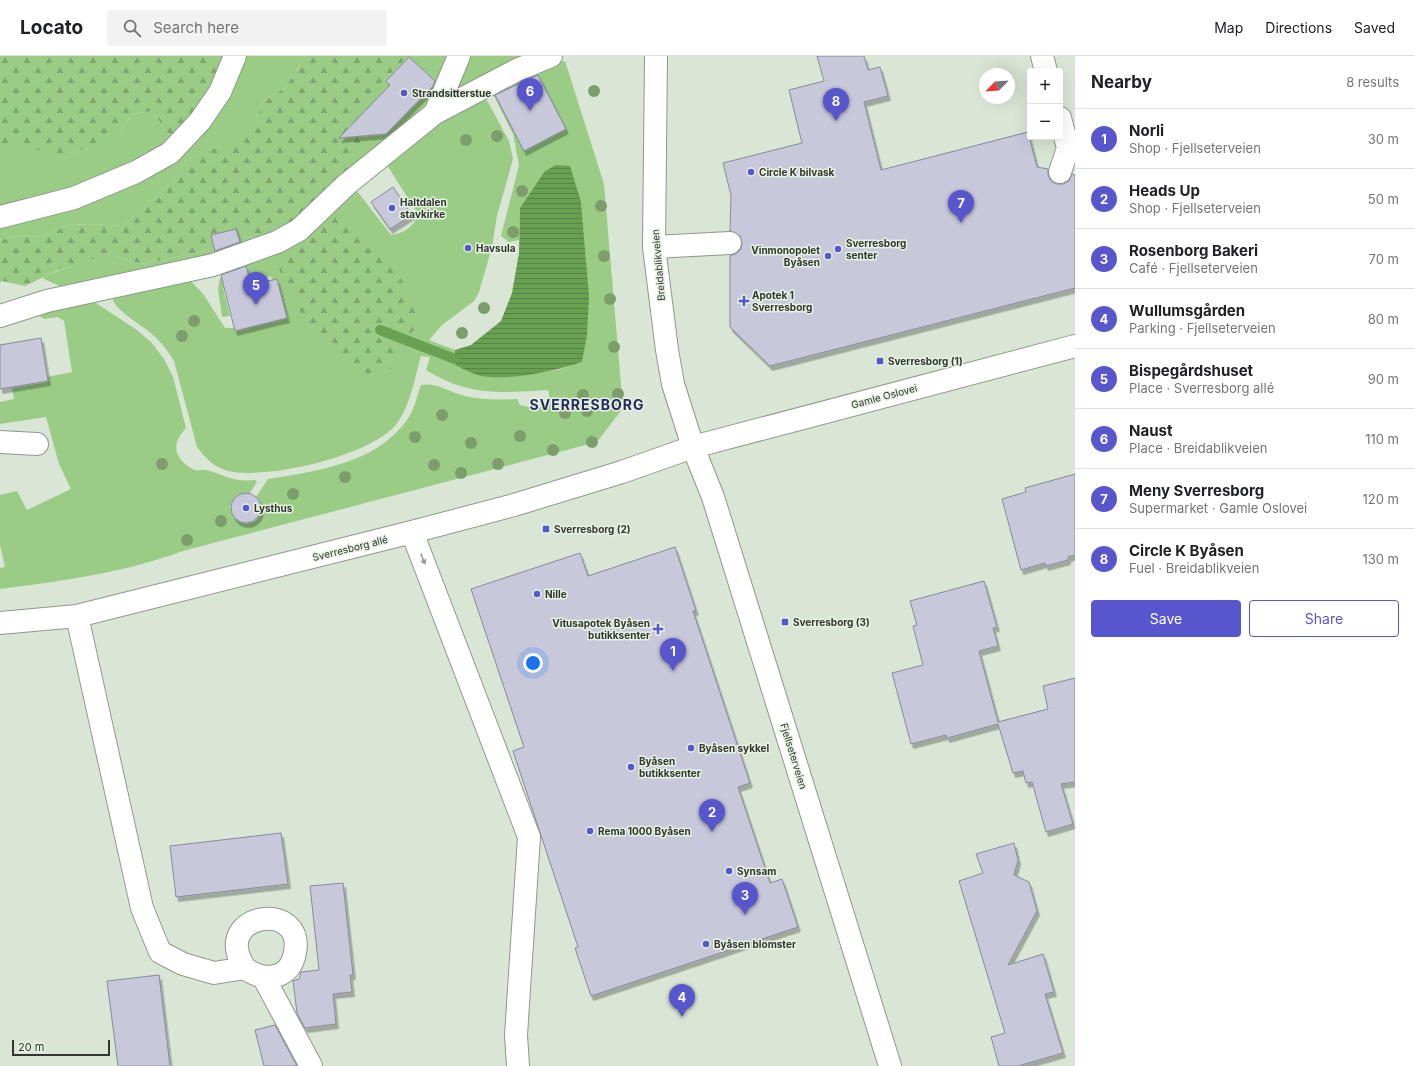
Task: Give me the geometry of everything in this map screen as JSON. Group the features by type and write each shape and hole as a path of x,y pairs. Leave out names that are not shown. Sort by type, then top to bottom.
{"street":[{"path":"0,217 74,198 136,172 170,153 200,121 220,92 235,56"},
{"path":"435,113 459,56"},
{"path":"0,316 46,301 213,265 277,242 298,230 346,186 435,113 517,70 551,56"},
{"name":"Breidablikveien","path":"656,56 654,247 673,384 693,447"},
{"path":"1042,56 1045,68"},
{"path":"1060,172 1068,148 1063,129"},
{"path":"654,247 730,243"},
{"name":"Gamle Oslovei","path":"693,447 1075,346"},
{"path":"0,442 37,444"},
{"name":"Sverresborg allé","path":"0,623 77,616 412,532 514,505 622,472 693,447"},
{"name":"Fjellseterveien","path":"693,447 713,497 890,1066"},
{"path":"412,532 529,837 516,1035 518,1066"},
{"path":"77,616 142,908 160,952 183,964 214,973 255,973 311,1066"}],"green space":[{"path":"0,56 227,56 226,61 203,99 187,132 168,135 153,111 132,114 121,132 105,145 84,148 66,159 16,143 0,151"},
{"path":"243,56 305,56 285,88 264,101 257,117 236,141 185,160 172,182 123,226 93,224 68,225 42,237 21,235 0,240 0,223 147,178"},
{"path":"305,56 409,56 386,78 375,107 373,125 331,197 339,212 357,233 377,248 395,267 416,308 416,327 402,346 390,369 370,375 345,361 323,345 309,326 287,289 276,260 256,238 237,237 210,250 143,264 103,253 88,262 58,270 25,286 2,281 0,283 0,240 21,235 42,237 68,225 93,224 123,226 172,182 185,160 236,140 257,117 264,101 285,88"},
{"path":"409,56 454,56 438,89 417,115 344,173 356,151 386,78"},
{"path":"468,56 529,56 453,95"},
{"path":"565,61 604,184 623,408 597,442 183,551 161,559 116,571 0,589 0,568 5,567 0,545 0,495 17,491 27,510 71,489 59,464 46,417 0,424 0,402 14,399 12,388 47,382 47,377 72,372 64,321 58,317 44,319 38,315 70,302 96,303 137,330 151,342 164,359 173,377 186,428 176,444 177,452 182,461 195,470 208,470 232,478 255,480 257,482 249,494 236,496 230,507 234,518 244,524 256,521 262,510 258,498 256,497 268,479 327,468 364,455 381,445 396,433 409,417 421,385 427,384 437,386 471,397 504,400 517,399 520,405 537,408 546,406 549,402 548,390 499,392 470,389 456,385 426,370 430,357 421,356 412,390 406,407 398,422 385,434 367,445 344,455 318,463 292,468 267,472 245,473 228,471 210,462 197,447 172,357 155,337 117,306 113,301 112,296 190,280 204,295 225,328 233,328 281,315 271,276 223,288 230,316 222,317 218,289 220,278 234,270 288,248 354,190 357,191 391,235 408,229 418,214 387,165 432,124 484,98 488,102 509,141 513,159 497,216 492,247 479,292 474,301 442,325 429,340 455,350 456,365 505,377 557,370 582,362 587,321 587,282 581,202 520,208 519,240 509,242 501,236 519,165 513,134 492,92 551,62"},
{"path":"153,111 168,135 182,133 173,143 76,188 29,197 0,208 0,151 16,142 66,159 84,148 105,144 121,132 132,114"},
{"path":"237,237 256,238 261,242 243,248 68,290 42,278 103,253 143,264 210,250"}],"shaded area":[{"path":"556,165 570,166 581,202 589,296 587,335 582,362 546,372 518,376 492,377 475,374 455,365 455,350 471,345 501,321 512,293 519,253 520,208 545,171"}],"building":[{"path":"817,56 864,56 868,70 880,67 888,96 864,102 881,170 1027,132 1027,140 1030,140 1037,167 1048,169 1048,175 1051,181 1056,184 1063,184 1069,181 1072,174 1075,175 1075,288 770,366 730,327 730,256 737,253 741,249 742,243 740,236 730,231 731,195 723,163 802,143 789,90 824,81"},
{"name":"Strandsitterstue","path":"409,57 435,81 433,86 386,134 339,138 390,85 386,81"},
{"path":"538,75 566,129 524,151 495,95"},
{"name":"Haltdalen stavkirke","path":"393,187 412,215 390,229 371,202"},
{"path":"236,229 240,242 215,251 211,235"},
{"path":"246,266 251,285 277,279 287,318 235,331 221,275"},
{"path":"41,338 48,381 0,389 0,345"},
{"path":"1075,474 1075,555 1068,557 1068,560 1046,566 1045,563 1021,570 1002,499 1026,492 1025,488"},
{"name":"Lysthus","path":"246,493 257,497 261,508 257,519 246,523 235,519 231,508 235,497"},
{"name":"Byåsen butikksenter","path":"675,547 696,611 693,611 750,783 738,787 770,883 782,879 798,927 591,996 575,948 578,947 513,751 524,747 471,589 580,553 588,576"},
{"path":"984,581 997,627 993,628 998,646 979,651 998,722 1048,709 1043,686 1075,678 1075,782 1061,784 1073,824 1046,832 1032,782 1026,783 1023,771 1013,773 998,724 947,738 946,735 911,744 892,673 923,665 913,626 917,625 910,601"},
{"path":"281,833 288,884 176,897 170,846"},
{"path":"1014,843 1018,860 1014,875 1029,882 1037,911 1008,965 1043,954 1054,992 1045,994 1063,1053 1018,1066 999,1066 991,1037 1005,1033 959,881 983,873 976,854"},
{"path":"343,883 353,975 350,975 352,992 333,994 336,1024 305,1028 297,1013 293,981 299,979 301,972 319,970 310,886"},
{"path":"159,975 170,1066 118,1066 107,981"},
{"path":"275,1025 297,1066 264,1066 255,1030"}],"waterway":[{"path":"380,330 455,359"}],"place":[{"name":"Strandsitterstue","path":"404,93"},
{"name":"Naust","path":"530,111"},
{"name":"Circle K Byåsen","path":"836,121"},
{"name":"Circle K bilvask","path":"751,172"},
{"name":"Haltdalen stavkirke","path":"392,208"},
{"name":"Meny Sverresborg","path":"961,223"},
{"name":"Havsula","path":"468,248"},
{"name":"Sverresborg senter","path":"838,249"},
{"name":"Vinmonopolet Byåsen","path":"828,256"},
{"name":"Apotek 1 Sverresborg","path":"744,301"},
{"name":"Bispegårdshuset","path":"256,305"},
{"name":"Sverresborg (1)","path":"880,361"},
{"name":"Lysthus","path":"246,508"},
{"name":"Sverresborg (2)","path":"546,529"},
{"name":"Nille","path":"537,594"},
{"name":"Sverresborg (3)","path":"785,622"},
{"name":"Vitusapotek Byåsen butikksenter","path":"658,629"},
{"name":"Norli","path":"673,671"},
{"name":"Byåsen sykkel","path":"691,748"},
{"name":"Byåsen butikksenter","path":"631,767"},
{"name":"Rema 1000 Byåsen","path":"590,831"},
{"name":"Heads Up","path":"712,832"},
{"name":"Synsam","path":"729,871"},
{"name":"Rosenborg Bakeri","path":"745,915"},
{"name":"Byåsen blomster","path":"706,944"},
{"name":"Wullumsgården","path":"682,1017"}],"district":[{"name":"SVERRESBORG","path":"587,405"}]}
